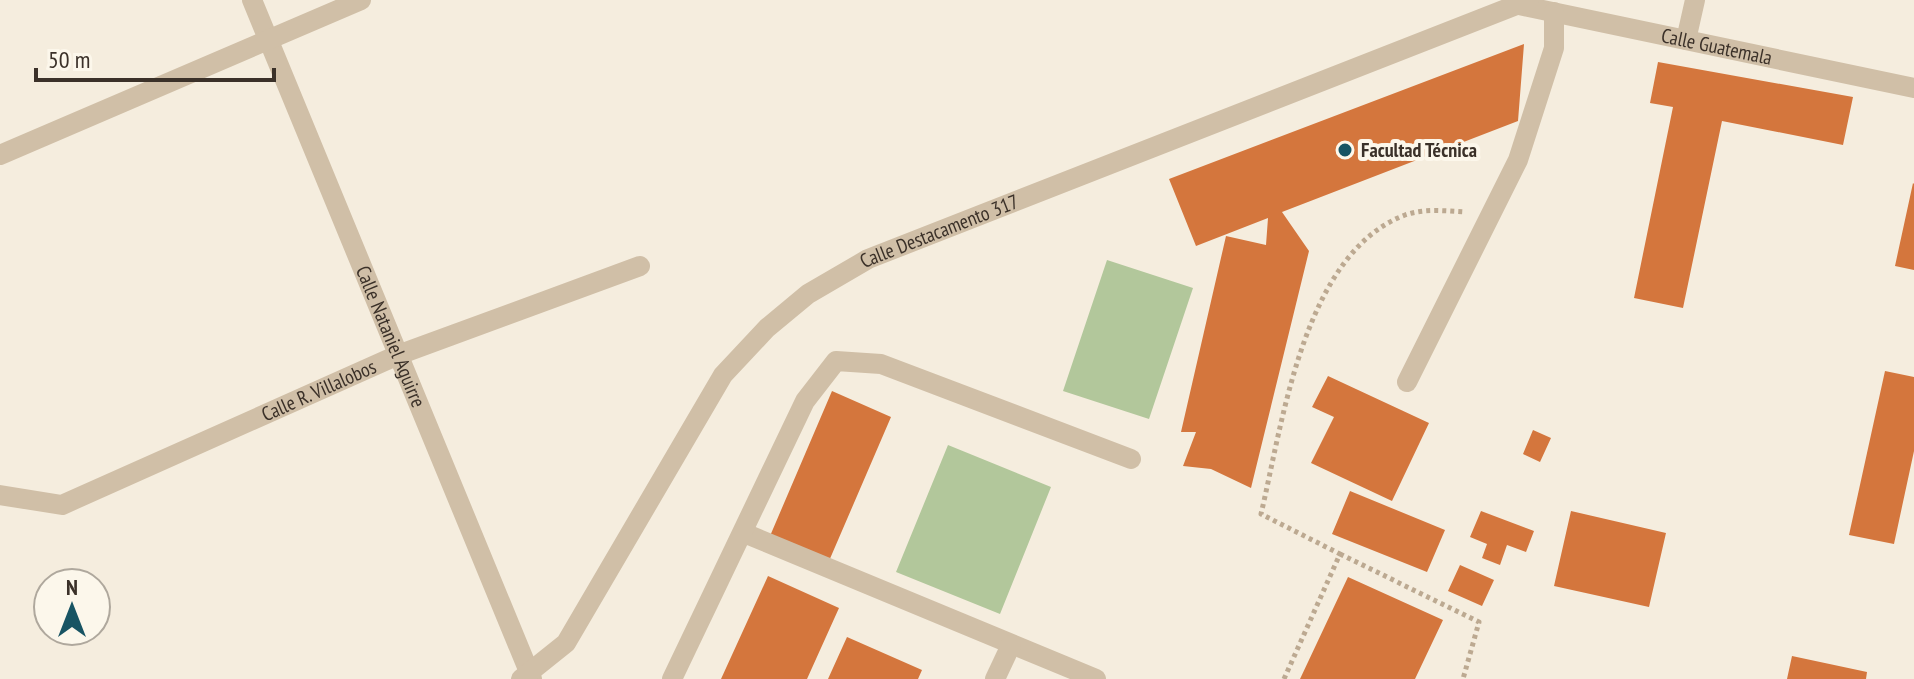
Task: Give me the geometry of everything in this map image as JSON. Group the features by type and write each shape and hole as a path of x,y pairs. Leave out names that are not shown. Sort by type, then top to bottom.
{"street":[{"name":"Calle Nataniel Aguirre","path":"252,0 529,677"},
{"path":"0,155 361,0"},
{"path":"1686,40 1695,0"},
{"name":"Calle Guatemala","path":"1524,2 1554,12 1914,88"},
{"name":"Calle Destacamento 317","path":"529,677 566,643 723,375 767,328 808,294 868,259 1524,2"},
{"path":"1407,382 1518,160 1539,103 1554,48 1554,12"},
{"name":"Calle R. Villalobos","path":"0,495 62,505 398,355 640,266"},
{"path":"672,679 805,401 836,361 881,364 1131,459"},
{"path":"744,533 1096,679"},
{"path":"995,679 1011,645"}],"path":[{"path":"1463,679 1479,622 1261,514 1290,387 1320,303 1351,253 1384,226 1407,214 1431,210 1491,213"},
{"path":"1284,679 1340,554"}],"green space":[{"path":"1107,260 1193,288 1149,419 1063,391"},
{"path":"948,445 1051,487 1000,614 896,572"}],"building":[{"path":"1524,44 1518,121 1282,212 1309,251 1251,488 1211,469 1183,466 1196,432 1181,432 1226,236 1266,245 1268,218 1196,246 1169,179"},
{"path":"1658,62 1853,97 1843,145 1722,121 1683,308 1634,298 1673,107 1650,103"},
{"path":"1914,184 1914,270 1895,266"},
{"path":"1885,371 1914,377 1914,451 1894,544 1849,535"},
{"path":"1328,376 1429,423 1392,501 1311,463 1334,417 1312,407"},
{"path":"832,391 891,417 829,561 770,536"},
{"path":"1533,430 1551,438 1540,462 1523,454"},
{"path":"1350,491 1445,530 1427,572 1332,534"},
{"path":"1481,511 1534,531 1526,552 1507,545 1500,565 1482,558 1487,544 1470,537"},
{"path":"1571,511 1666,533 1649,607 1554,586"},
{"path":"1460,565 1494,580 1482,606 1448,591"},
{"path":"768,576 839,608 807,679 721,679"},
{"path":"1348,577 1443,620 1415,679 1300,679"},
{"path":"847,637 922,670 918,679 828,679"},
{"path":"1792,656 1867,672 1866,679 1787,679"}],"place":[{"name":"Facultad Técnica","path":"1345,150"}]}
